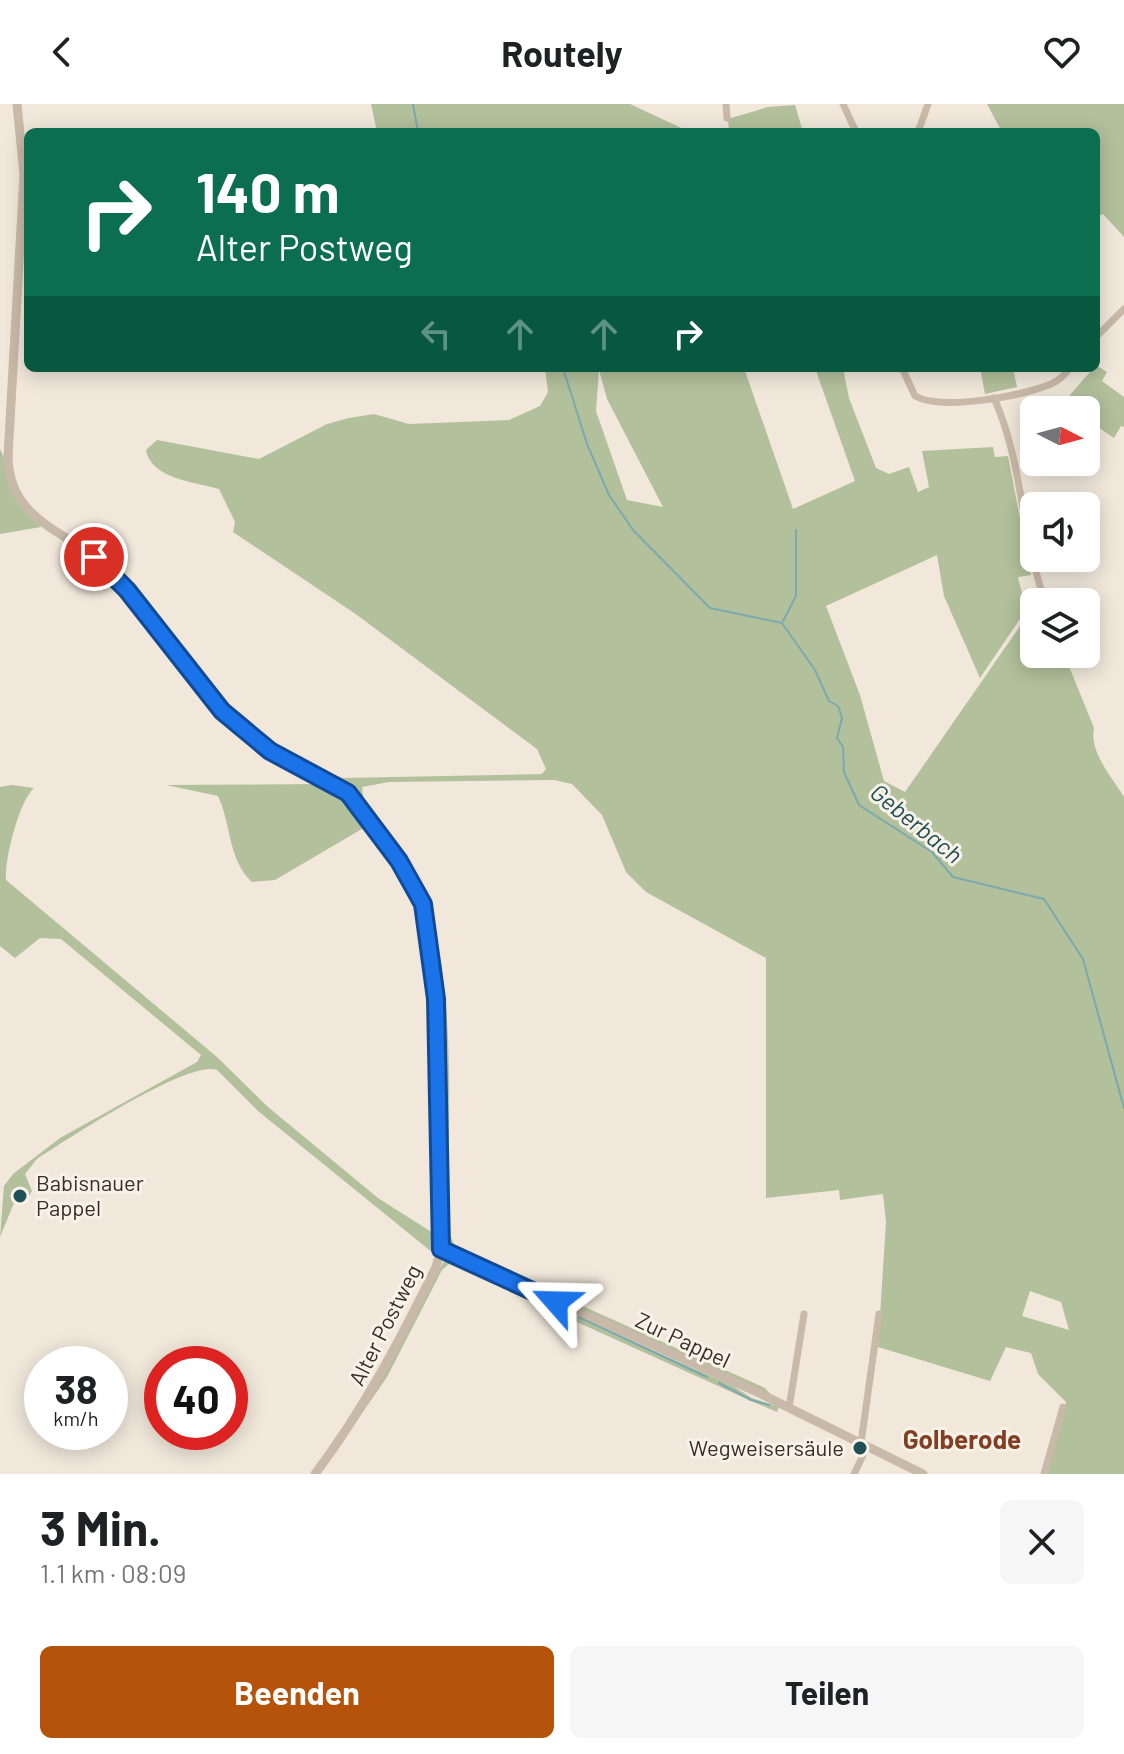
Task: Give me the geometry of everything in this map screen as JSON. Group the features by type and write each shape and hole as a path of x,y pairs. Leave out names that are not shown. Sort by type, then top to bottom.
{"street":[{"name":"Alter Postweg","path":"17,104 24,175 21,255 4,444 11,478 42,525 106,566 159,629 197,683 249,736 348,793 415,887 423,904 436,999 441,1249 436,1267 378,1381 344,1436 315,1474"},
{"path":"726,104 727,118"},
{"path":"843,104 854,128"},
{"path":"919,128 928,104"},
{"path":"1100,333 1124,309"},
{"path":"904,372 915,396 926,402 994,398 1054,383 1066,372"},
{"path":"994,398 1012,452 1032,566 1040,588"},
{"name":"Zur Pappel","path":"441,1249 789,1408 923,1474"},
{"path":"789,1408 804,1314"},
{"path":"854,1474 864,1445 879,1314"},
{"path":"1044,1474 1063,1407"}],"green space":[{"path":"371,104 630,104 681,128 376,128"},
{"path":"987,104 1124,104 1124,237 1103,214 1100,215 1100,128 1000,128"},
{"path":"795,105 802,128 729,128 728,119 768,107"},
{"path":"1100,368 1107,372 1102,381 1124,397 1124,427 1121,426 1114,438 1100,428 1100,396 1071,396 1090,372 1100,372"},
{"path":"546,372 599,372 596,411 627,500 663,507 607,399 600,372 745,372 793,509 855,481 816,372 844,372 849,398 876,468 889,474 909,467 918,492 929,487 922,451 993,447 995,457 1008,456 1020,518 1020,572 1030,572 1031,575 1018,577 1020,619 980,678 944,596 937,555 826,606 860,695 884,781 905,792 1020,626 1020,668 1070,668 1094,728 1098,755 1124,797 1124,1474 1046,1474 1066,1402 1038,1374 1031,1353 1006,1347 990,1381 878,1347 886,1222 883,1194 840,1200 839,1190 766,1198 766,958 646,892 626,872 602,815 572,784 554,780 389,782 362,787 364,803 326,772 343,778 542,774 546,769 537,749 357,615 233,532 235,522 219,489 165,473 150,460 146,450 157,440 259,459 327,424 374,414 409,424 509,420 540,406 548,392","holes":["1030,1291 1061,1302 1069,1330 1022,1316"]},
{"path":"981,372 1014,372 1017,387 985,394"},
{"path":"0,449 30,514 41,527 0,534"},
{"path":"325,784 352,803 367,826 275,880 252,882 238,863 218,796 166,785"},
{"path":"0,787 34,788 23,805 14,832 7,859 6,880 217,1057 268,1107 378,1198 433,1233 433,1253 258,1111 217,1070 202,1070 155,1088 37,1159 25,1174 32,1191 28,1198 14,1203 0,1237 4,1186 13,1174 60,1138 197,1062 201,1055 61,939 40,938 15,958 0,946"},
{"path":"424,892 435,931 447,1015 448,1230 456,1249 765,1388 771,1395 454,1252 445,1234 443,1019 432,935 421,894"},
{"path":"446,1258 733,1386 752,1398 779,1407 777,1412 449,1264 442,1270 387,1377 320,1474"}],"waterway":[{"name":"Geberbach","path":"413,104 417,128"},
{"name":"Geberbach","path":"564,372 587,444 609,495 633,530 710,608 782,623 815,670 829,701 838,706 842,718 837,738 843,747 844,772 859,805 932,852 953,877 1044,899 1083,959 1124,1108"},
{"path":"783,621 796,596 796,530"},
{"path":"453,1261 551,1304"},
{"path":"579,1317 707,1377"},
{"path":"719,1383 751,1400 769,1405"}],"place":[{"name":"Babisnauer Pappel","path":"20,1196"},
{"name":"Wegweisersäule","path":"860,1448"}],"district":[{"name":"Golberode","path":"962,1440"}],"route":[{"path":"94,557 127,590 222,711 270,751 348,793 399,861 423,904 436,999 441,1249 556,1302"}]}
